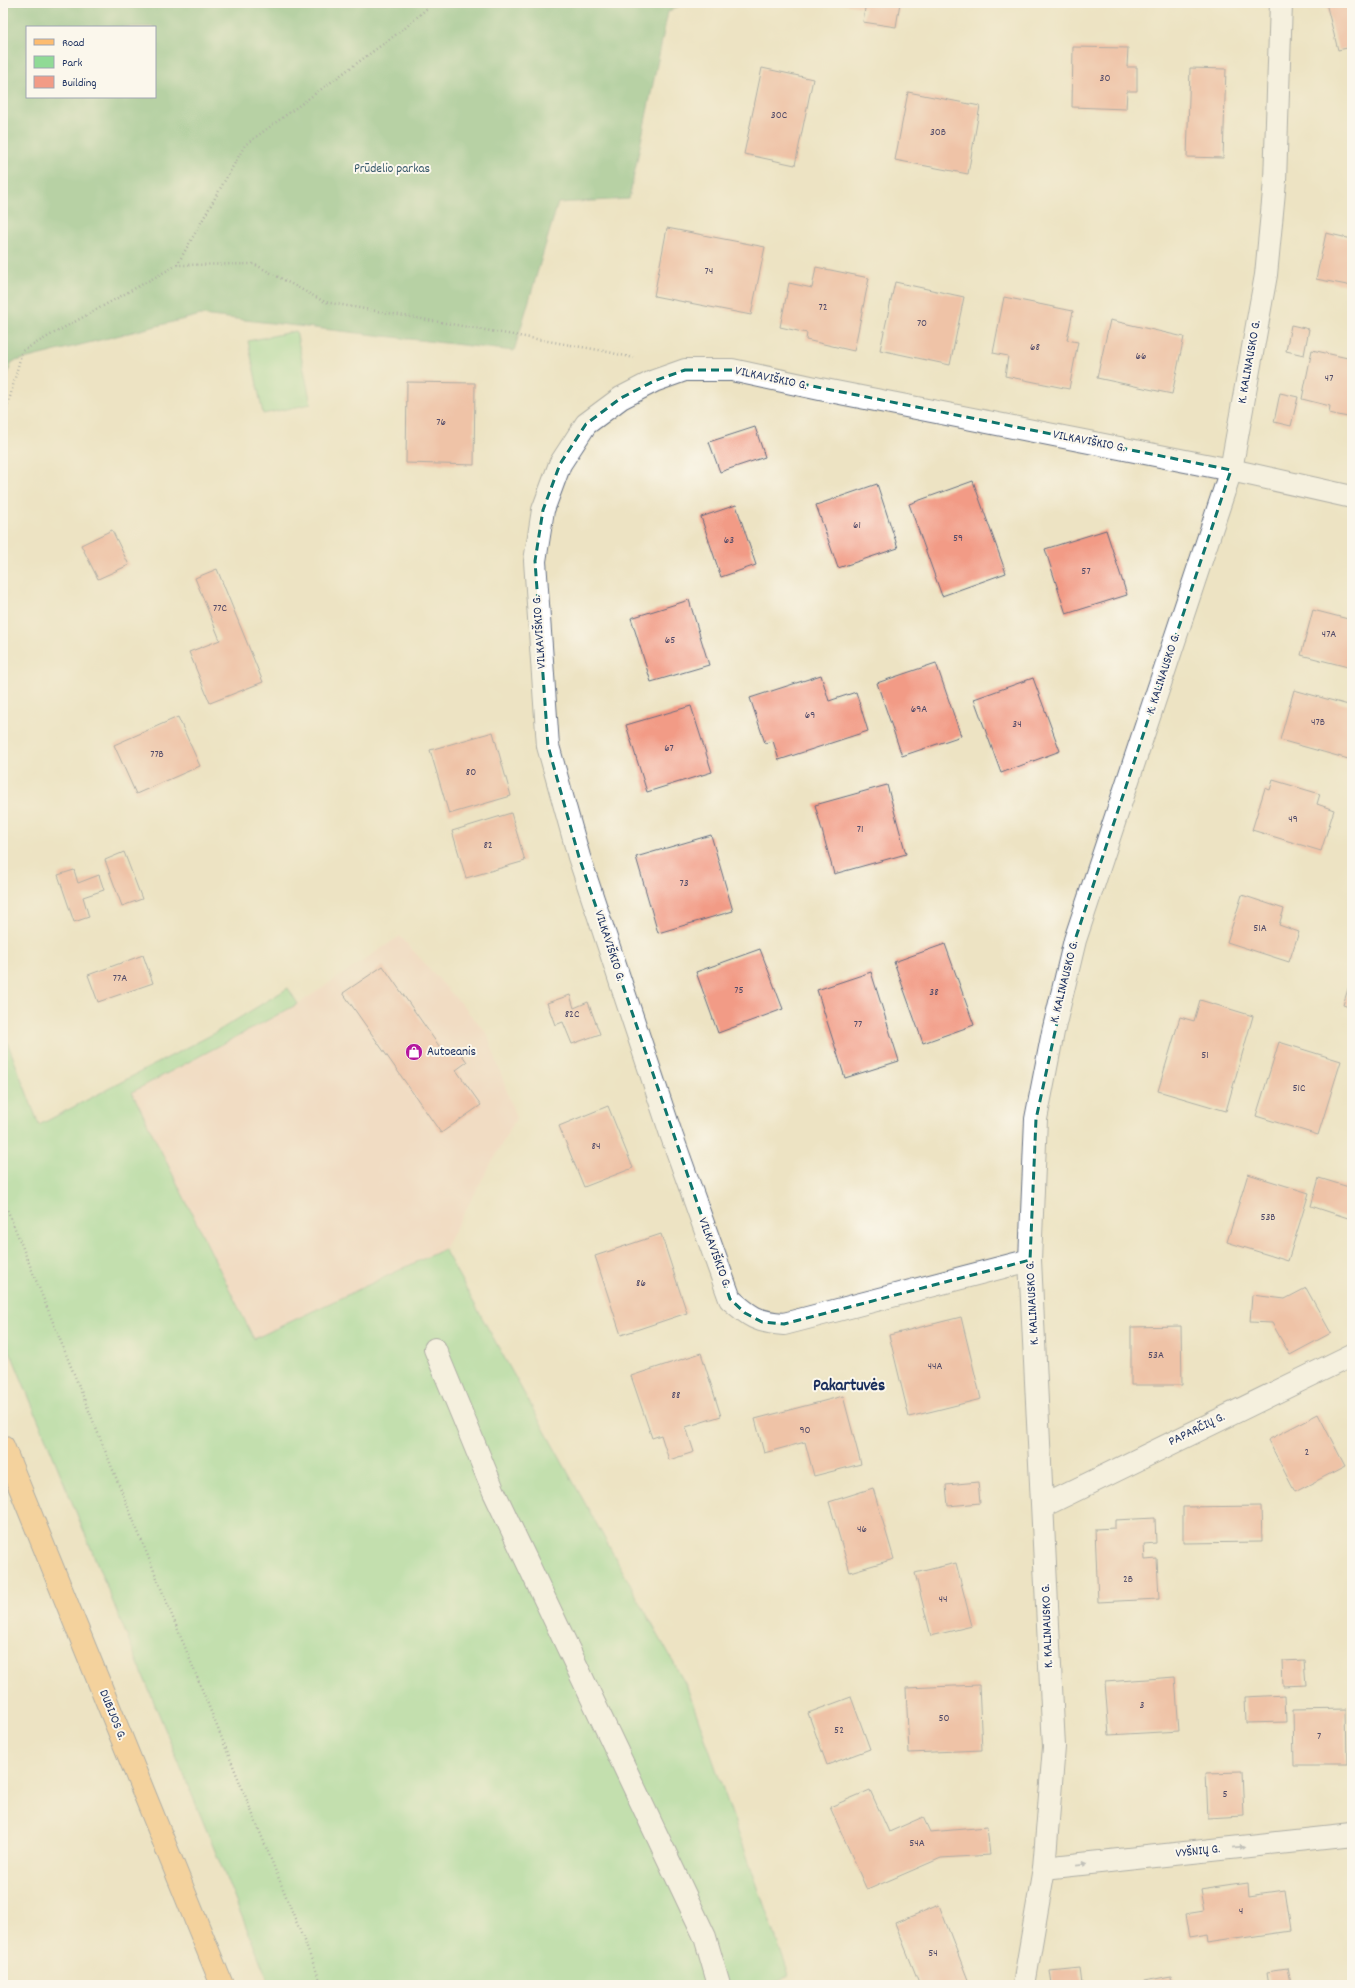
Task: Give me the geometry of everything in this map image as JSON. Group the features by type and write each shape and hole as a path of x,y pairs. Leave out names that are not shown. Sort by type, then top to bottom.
{"main road":[{"name":"DUBIJOS G.","path":"3,1446 222,1985"}],"street":[{"name":"K. KALINAUSKO G.","path":"1024,1985 1044,1868 1054,1747 1030,1260 1036,1119 1053,1032 1075,940 1231,470 1266,275 1275,181 1281,3"},
{"name":"VILKAVIŠKIO G.","path":"1030,1260 784,1324 762,1322 745,1313 730,1299 671,1134 579,857 548,746 535,561 543,510 560,464 586,424 621,398 654,381 685,370 732,370 820,390 1231,470 1352,497"},
{"path":"436,1349 494,1492 705,1937 720,1985"},
{"name":"PAPARČIŲ G.","path":"1043,1506 1352,1355"},
{"name":"VYŠNIŲ G.","path":"1044,1868 1352,1835"}],"path":[{"path":"177,265 245,145 405,28 433,3"},
{"path":"3,424 22,351 177,265 254,264 325,302 599,350 635,358"},
{"path":"3,1199 322,1985"}],"highlighted area":[{"path":"685,370 732,370 1231,470 1075,940 1036,1119 1030,1260 784,1324 762,1322 745,1313 730,1299 579,857 548,746 535,561 543,510 560,464 586,424 621,398 654,381"}],"shaded area":[{"path":"400,936 487,1033 516,1118 444,1249 255,1339 132,1092 298,1004"}],"green space":[{"name":"Prūdelio parkas","path":"3,3 685,3 668,12 629,199 558,203 514,351 201,315 12,362 3,389"},
{"path":"296,331 311,404 263,414 248,341"},
{"path":"288,988 298,1004 132,1092 254,1339 444,1249 687,1687 789,1975 769,1985 270,1985 3,1334 3,1031 39,1125 213,1034"}],"building":[{"path":"841,3 900,3 896,27 863,22 865,8"},
{"path":"1326,3 1352,3 1352,47 1338,50"},
{"path":"1073,47 1128,48 1127,67 1137,67 1137,91 1127,91 1126,109 1072,107"},
{"path":"762,68 813,79 795,165 744,154"},
{"path":"1190,68 1226,69 1223,158 1187,157"},
{"path":"908,92 980,106 968,174 895,160"},
{"path":"667,228 765,247 751,315 654,296"},
{"path":"1326,233 1352,239 1352,286 1316,279"},
{"path":"816,267 869,278 854,351 806,340 807,333 780,327 789,283 812,288"},
{"path":"895,282 964,297 950,365 880,350"},
{"path":"1004,297 1073,311 1067,340 1078,342 1069,389 1005,376 1008,356 993,353"},
{"path":"1110,320 1184,337 1172,394 1097,378"},
{"path":"1291,325 1309,329 1304,355 1286,351"},
{"path":"1312,350 1352,359 1352,418 1329,413 1330,406 1302,399"},
{"path":"407,382 475,383 474,465 406,463"},
{"path":"1280,393 1298,397 1291,426 1274,422"},
{"path":"755,427 765,457 720,472 709,442"},
{"path":"973,481 1006,573 942,596 909,504"},
{"path":"877,484 898,548 838,568 816,505"},
{"path":"736,505 756,565 721,577 701,517"},
{"path":"112,530 129,565 98,579 81,545"},
{"path":"1106,530 1127,595 1066,614 1045,549"},
{"path":"217,569 263,682 210,703 189,652 220,640 195,578"},
{"path":"689,600 709,665 651,682 631,618"},
{"path":"1313,610 1352,620 1352,651 1348,667 1301,655"},
{"path":"936,663 961,736 902,756 877,683"},
{"path":"821,675 829,701 856,692 868,731 779,760 773,741 765,743 750,698"},
{"path":"1033,678 1060,751 1001,773 974,699"},
{"path":"1294,690 1352,706 1352,760 1280,740"},
{"path":"691,706 712,772 647,792 626,725"},
{"path":"178,717 200,766 136,794 114,745"},
{"path":"493,732 511,796 449,814 430,750"},
{"path":"1273,780 1320,794 1317,804 1334,810 1321,851 1252,830 1265,788 1270,790"},
{"path":"887,785 906,854 834,874 815,805"},
{"path":"511,813 525,861 466,878 452,831"},
{"path":"711,835 733,911 658,933 636,857"},
{"path":"124,852 142,899 122,906 105,860"},
{"path":"74,870 78,883 99,875 104,890 83,897 89,917 74,922 58,875"},
{"path":"1242,895 1284,909 1279,925 1299,932 1289,962 1227,942"},
{"path":"945,944 974,1025 923,1043 894,962"},
{"path":"760,949 783,1009 718,1033 696,972"},
{"path":"143,955 153,983 98,1002 88,975"},
{"name":"Autoeanis","path":"383,966 446,1056 457,1048 467,1062 456,1070 481,1105 441,1133 343,993"},
{"path":"871,972 899,1061 845,1078 817,990"},
{"path":"1352,976 1352,1008 1343,1005"},
{"path":"570,995 574,1008 588,1002 600,1034 572,1044 563,1022 555,1025 547,1003"},
{"path":"1200,1000 1253,1016 1226,1111 1158,1091 1180,1017 1194,1021"},
{"path":"1279,1042 1341,1061 1318,1135 1256,1116"},
{"path":"608,1106 633,1168 584,1187 559,1126"},
{"path":"1248,1174 1309,1193 1288,1261 1227,1242"},
{"path":"1319,1178 1352,1188 1351,1219 1311,1206"},
{"path":"661,1234 687,1313 621,1335 595,1256"},
{"path":"1306,1288 1331,1333 1290,1355 1272,1323 1250,1322 1252,1295 1285,1299"},
{"path":"961,1317 981,1399 909,1417 889,1335"},
{"path":"1181,1326 1182,1385 1131,1385 1131,1327"},
{"path":"701,1353 721,1416 686,1427 694,1452 669,1460 661,1435 652,1438 631,1376"},
{"path":"843,1396 861,1464 814,1476 805,1442 764,1453 755,1419"},
{"path":"1318,1414 1345,1466 1295,1492 1268,1440"},
{"path":"978,1482 980,1503 948,1506 946,1485"},
{"path":"873,1488 894,1559 850,1572 829,1502"},
{"path":"1261,1506 1262,1542 1183,1543 1183,1507"},
{"path":"1155,1518 1156,1543 1144,1544 1145,1560 1157,1559 1159,1599 1098,1602 1095,1529 1115,1528 1115,1520"},
{"path":"956,1563 972,1626 931,1636 915,1573"},
{"path":"1304,1660 1306,1685 1283,1686 1282,1661"},
{"path":"1175,1677 1179,1731 1109,1735 1105,1682"},
{"path":"979,1685 982,1750 909,1753 906,1688"},
{"path":"1285,1695 1286,1722 1246,1723 1245,1697"},
{"path":"851,1697 870,1749 827,1765 808,1713"},
{"path":"1345,1708 1346,1765 1294,1765 1293,1709"},
{"path":"1242,1772 1244,1816 1208,1818 1206,1773"},
{"path":"870,1790 889,1832 923,1817 930,1832 987,1827 990,1855 941,1858 867,1890 830,1807"},
{"path":"1248,1882 1249,1895 1284,1890 1290,1931 1208,1943 1207,1936 1189,1939 1185,1914 1204,1911 1200,1889"},
{"path":"939,1905 970,1985 920,1985 895,1923"},
{"path":"1080,1968 1082,1985 1052,1985 1050,1971"},
{"path":"1288,1969 1291,1985 1270,1985 1268,1972"},
{"path":"1172,1976 1173,1985 1145,1985 1145,1981"}],"place":[{"name":"Autoeanis","path":"414,1052"}],"district":[{"name":"Pakartuvės","path":"849,1387"}]}
